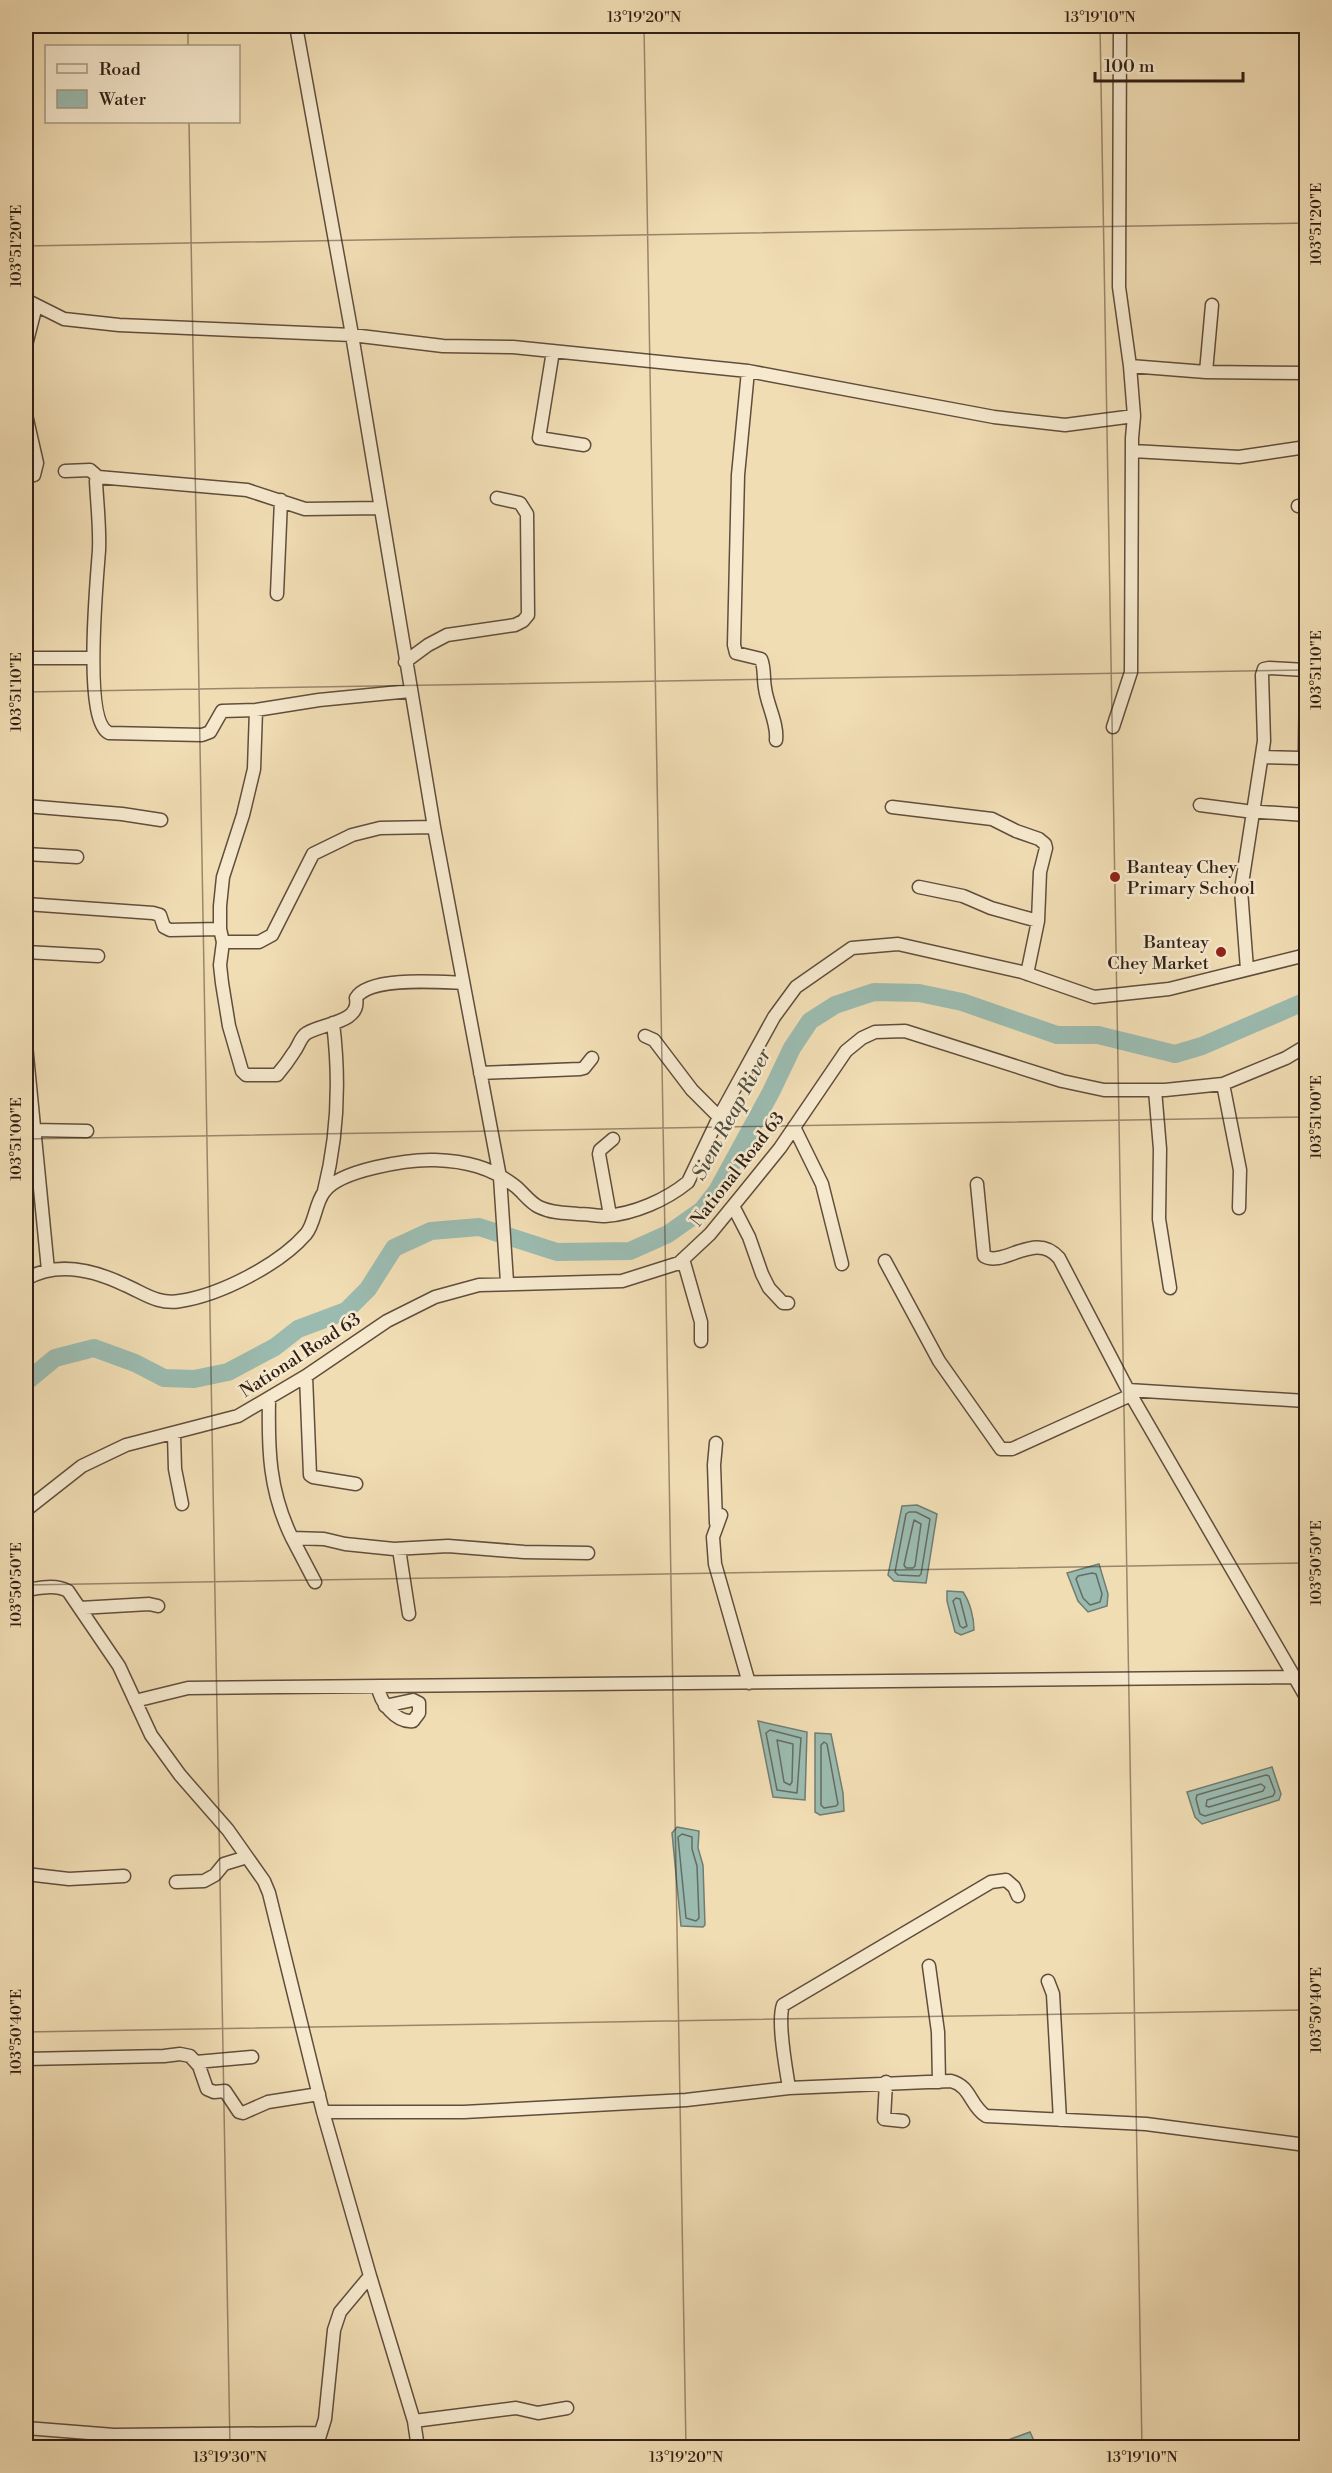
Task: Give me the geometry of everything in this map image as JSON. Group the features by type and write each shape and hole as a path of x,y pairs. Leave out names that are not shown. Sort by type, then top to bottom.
{"street":[{"path":"297,26 348,311 410,691 501,1182 507,1282"},
{"path":"1113,727 1131,672 1133,451 1131,366 1119,286 1120,26"},
{"path":"26,345 31,303 64,319 119,325 351,332 443,346 513,347 748,371 994,417 1065,425 1110,420 1132,424"},
{"path":"1206,372 1212,305"},
{"path":"553,351 550,384 539,438 584,445"},
{"path":"1131,366 1206,372 1306,373"},
{"path":"748,371 738,475 734,645 736,652 761,659 763,663 764,685 775,723 776,740"},
{"path":"26,415 37,463 34,475 26,476"},
{"path":"1133,451 1239,457 1306,447"},
{"path":"65,471 90,470 98,477 236,488 305,509 379,508"},
{"path":"98,477 96,483 99,548 93,658 99,721 104,731 202,735 210,732 222,711 256,710 319,700 410,691"},
{"path":"405,662 428,645 447,635 515,625 524,621 528,615 527,514 520,503 497,498"},
{"path":"277,594 281,500"},
{"path":"26,658 93,658"},
{"path":"1247,969 1241,890 1263,757 1262,675 1264,669 1306,670"},
{"path":"1263,757 1300,758 1305,754 1306,677"},
{"path":"256,710 254,769 243,815 223,877 220,965 229,1026 242,1071 246,1075 277,1075 295,1052 301,1038 308,1032 355,1012 358,1006 356,998 360,992 372,986 398,983 463,984"},
{"path":"1200,805 1255,812 1306,814"},
{"path":"26,806 122,814 161,820"},
{"path":"892,807 992,819 1039,839 1045,844 1040,872 1038,921 1027,974"},
{"path":"26,904 153,913 160,915 164,927 170,930 221,935 244,944 259,942 272,935 313,854 352,835 380,828 434,827"},
{"path":"26,854 77,857"},
{"path":"919,887 963,896 991,908 1038,921"},
{"path":"324,1191 351,1176 385,1165 416,1160 453,1161 481,1165 501,1182 514,1185 537,1206 561,1213 610,1215 625,1213 663,1199 688,1182 719,1117 774,1017 796,987 852,948 898,944 1027,974 1094,997 1169,989 1306,955"},
{"path":"26,952 98,956"},
{"path":"26,1279 48,1270 88,1270 164,1302 208,1295 256,1272 307,1233 324,1191 333,1154 337,1059 333,1023"},
{"name":"National Road 63","path":"26,1510 82,1466 126,1445 238,1416 306,1376 380,1325 435,1297 479,1285 507,1282 622,1281 661,1270 683,1259 710,1234 733,1206 794,1127 846,1051 862,1038 883,1031 905,1031 1062,1081 1099,1090 1155,1090 1223,1084 1286,1058 1306,1046"},
{"path":"645,1036 654,1040 692,1090 719,1117"},
{"path":"26,1045 48,1270"},
{"path":"480,1073 580,1069 584,1068 592,1058"},
{"path":"1223,1084 1240,1170 1239,1208"},
{"path":"1155,1090 1160,1149 1159,1219 1170,1288"},
{"path":"794,1127 822,1184 842,1264"},
{"path":"33,1130 87,1131"},
{"path":"610,1215 599,1154 600,1150 613,1139"},
{"path":"976,1184 984,1256 993,1259 1034,1247 1052,1250 1059,1258 1130,1393 1306,1697"},
{"path":"733,1206 749,1237 769,1288 783,1303 789,1303"},
{"path":"683,1259 699,1316 700,1341"},
{"path":"885,1261 939,1361 1001,1449 1011,1449 1130,1393 1306,1401"},
{"path":"306,1376 310,1475 356,1484"},
{"path":"269,1399 272,1486 277,1505 315,1582"},
{"path":"174,1434 175,1469 182,1504"},
{"path":"716,1443 714,1465 719,1520 713,1537 715,1564 749,1683"},
{"path":"292,1538 324,1539 345,1544 399,1549 448,1546 524,1552 588,1553"},
{"path":"399,1549 410,1614"},
{"path":"26,1590 61,1587 68,1591 118,1666 151,1735 180,1775 228,1830 264,1881 269,1893 323,2112 414,2421 418,2448"},
{"path":"80,1608 149,1604 158,1606"},
{"path":"135,1701 188,1688 1295,1677"},
{"path":"378,1687 379,1696 385,1706"},
{"path":"176,1882 204,1881 215,1875 224,1864 247,1857"},
{"path":"26,1874 69,1879 124,1876"},
{"path":"789,2088 783,2035 783,2005 992,1882 1006,1880 1014,1887 1017,1896"},
{"path":"929,1966 938,2032 939,2082"},
{"path":"1048,1981 1053,1994 1060,2120"},
{"path":"26,2059 180,2054 190,2056 196,2062 207,2089 214,2092 225,2091 239,2112 243,2113 268,2102 319,2094"},
{"path":"196,2062 252,2056"},
{"path":"323,2112 464,2112 686,2100 789,2088 886,2082 951,2081 960,2083 980,2112 986,2116 1146,2124 1306,2145"},
{"path":"886,2082 884,2120 903,2121"},
{"path":"316,2448 325,2419 337,2321 344,2307 370,2276"},
{"path":"414,2421 516,2408 538,2413 567,2408"},
{"path":"26,2428 114,2435 320,2433"}],"water":[{"path":"917,1505 937,1514 926,1583 894,1581 888,1575 902,1506"},
{"path":"1099,1564 1108,1594 1107,1606 1088,1612 1078,1601 1067,1573"},
{"path":"947,1591 963,1592 971,1610 974,1630 961,1635 955,1632 947,1601"},
{"path":"758,1721 807,1732 805,1800 773,1797"},
{"path":"815,1733 831,1734 843,1793 844,1811 820,1815 815,1812"},
{"path":"1272,1767 1281,1794 1279,1800 1202,1824 1195,1817 1187,1792"},
{"path":"677,1827 699,1831 698,1848 703,1865 705,1925 703,1927 681,1926 672,1833"},
{"path":"1030,2432 1037,2447 989,2447"}],"waterway":[{"name":"Siem Reap River","path":"26,1382 55,1358 94,1348 135,1363 164,1378 194,1379 228,1372 275,1347 298,1329 346,1311 368,1289 394,1248 431,1231 479,1227 557,1252 630,1251 668,1234 702,1210 717,1191 771,1092 792,1048 810,1021 835,1005 874,992 919,993 962,1002 1057,1035 1098,1035 1175,1054 1202,1046 1306,1001"}],"place":[{"name":"Banteay Chey Primary School","path":"1115,877"},
{"name":"Banteay Chey Market","path":"1221,952"}]}
